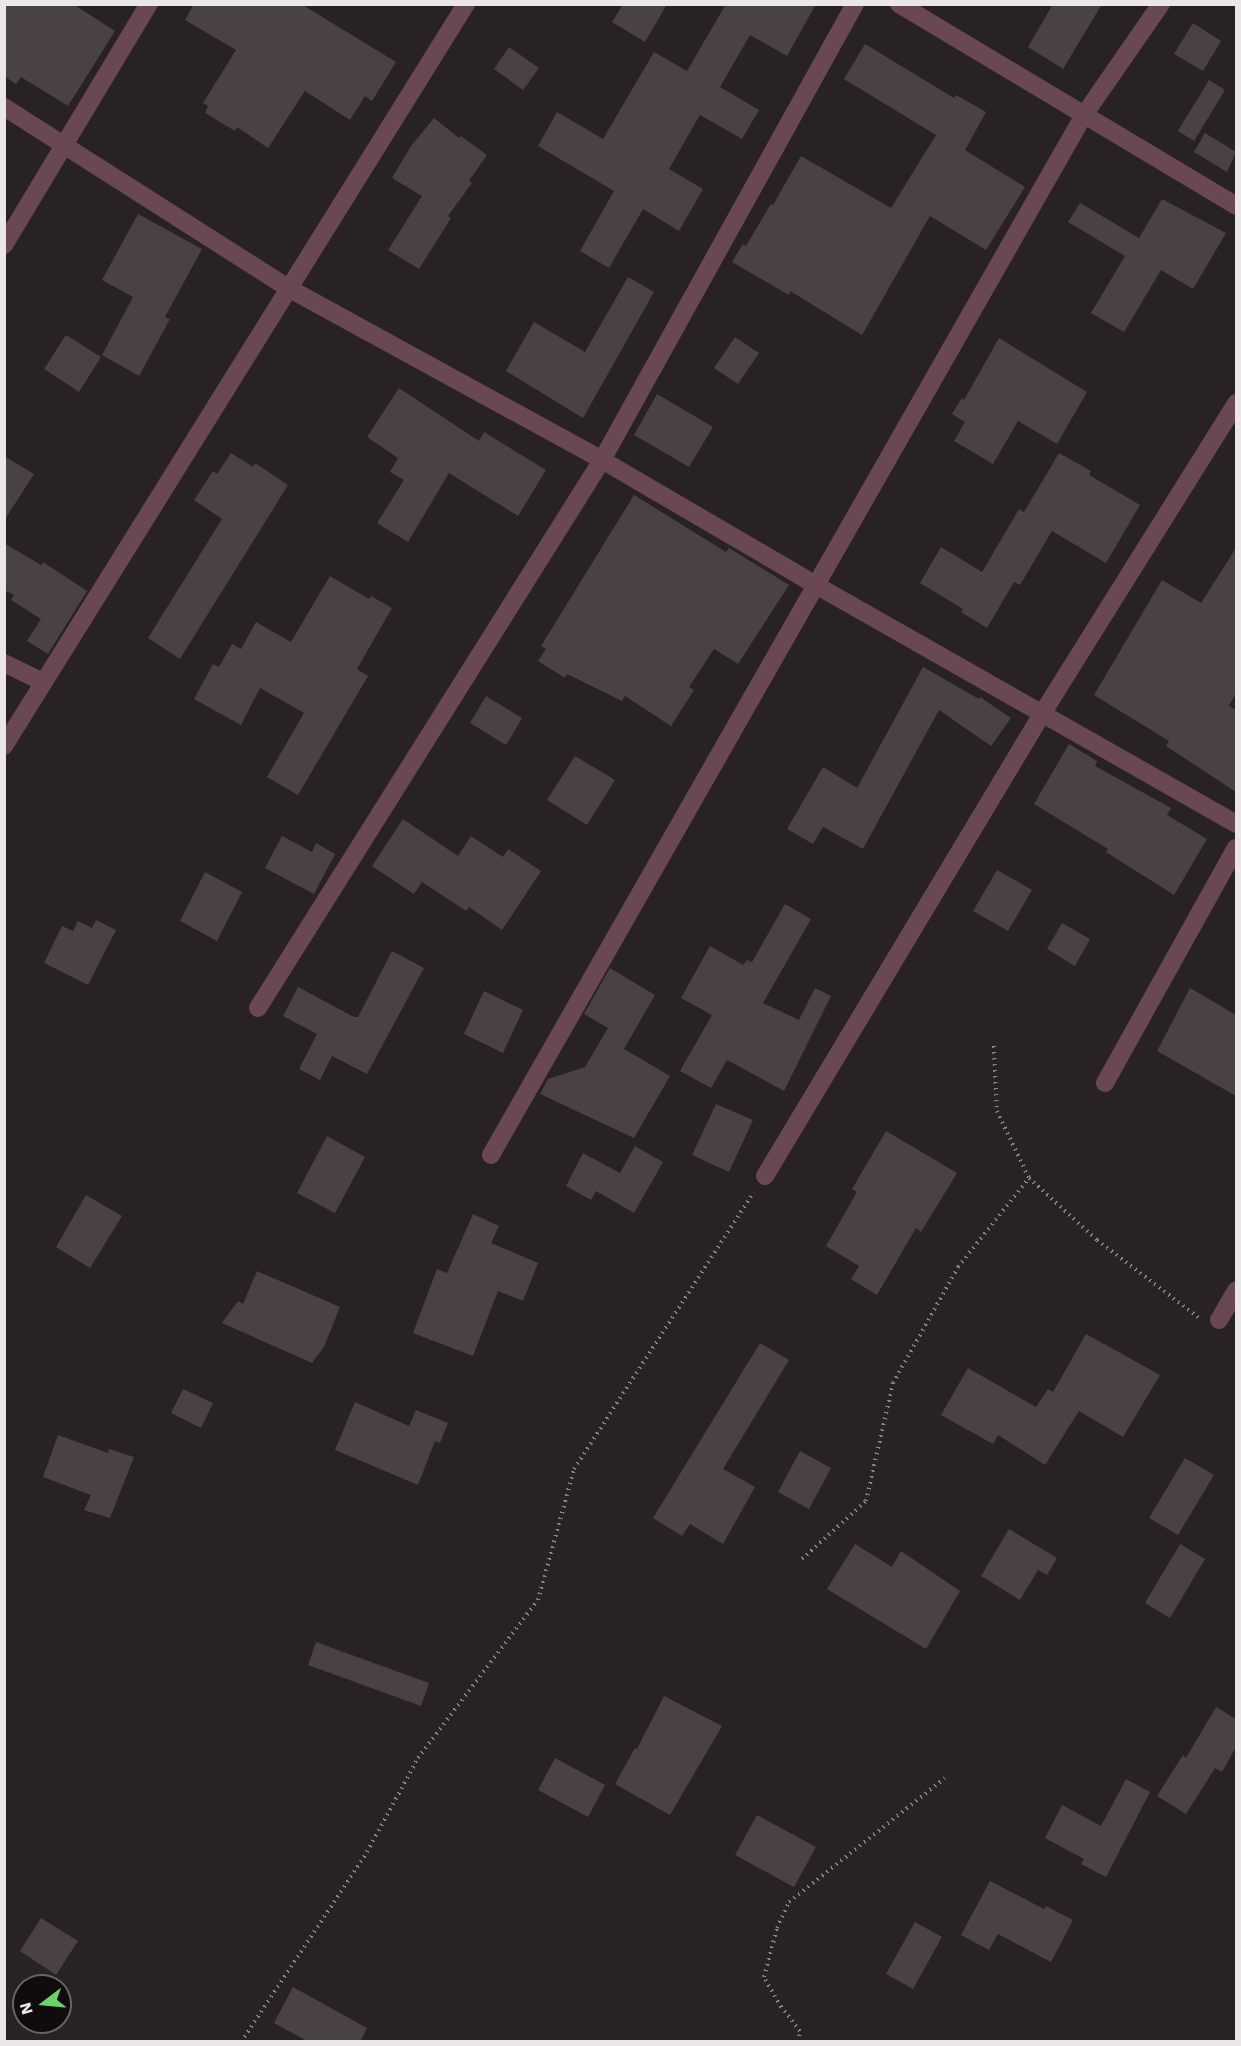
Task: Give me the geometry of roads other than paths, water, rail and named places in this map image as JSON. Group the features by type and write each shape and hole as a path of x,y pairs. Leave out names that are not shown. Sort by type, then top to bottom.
{"street":[{"path":"4,245 148,4"},
{"path":"4,746 466,4"},
{"path":"258,1008 602,460 855,4"},
{"path":"898,4 1236,206"},
{"path":"490,1155 814,584 1084,115 1161,4"},
{"path":"4,107 290,289 602,460 1236,825"},
{"path":"765,1176 1042,714 1236,403"},
{"path":"4,663 43,682"},
{"path":"1105,1083 1236,848"},
{"path":"1218,1320 1236,1291"}]}
